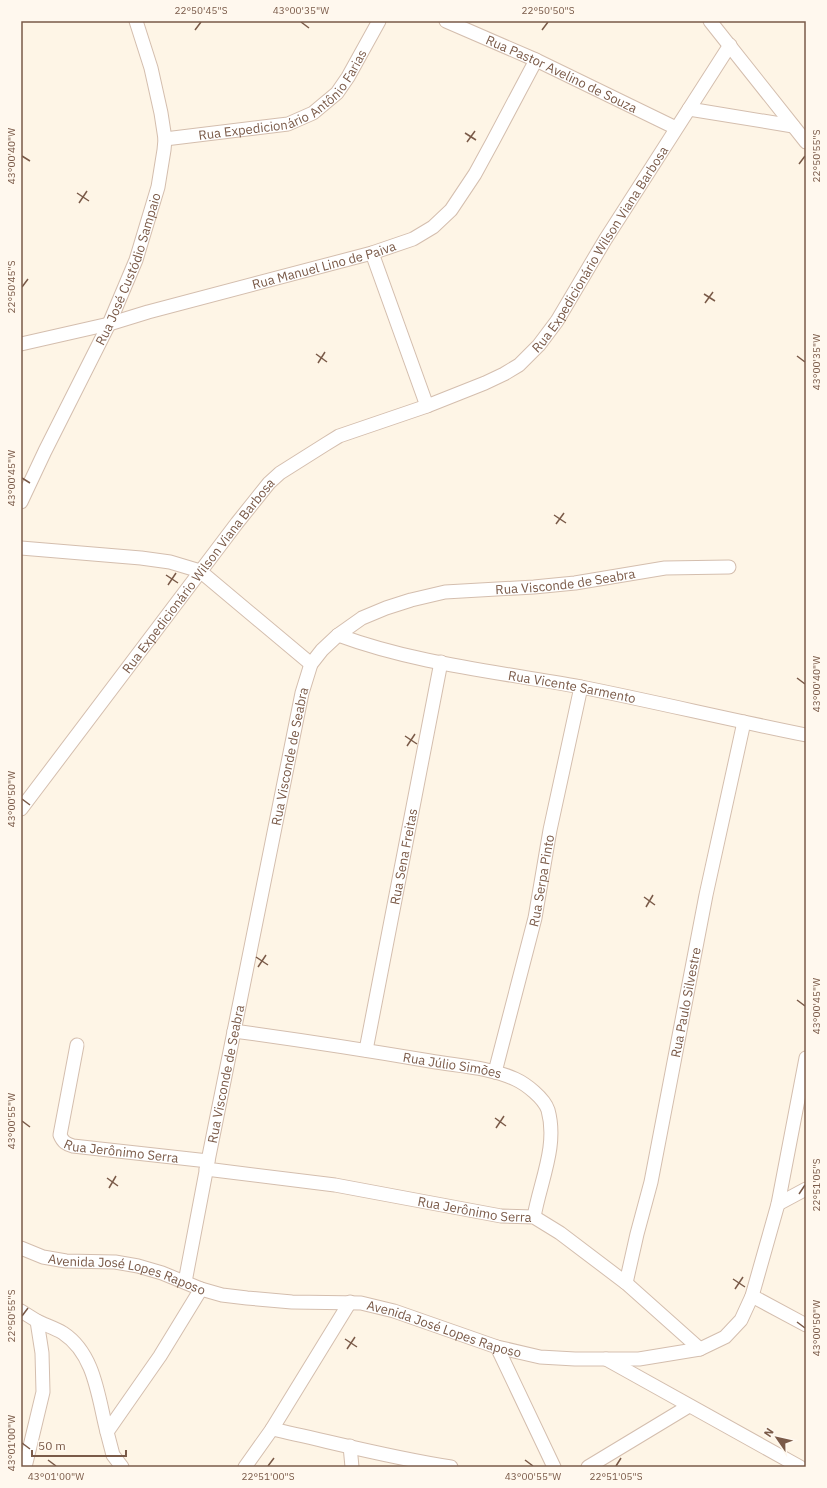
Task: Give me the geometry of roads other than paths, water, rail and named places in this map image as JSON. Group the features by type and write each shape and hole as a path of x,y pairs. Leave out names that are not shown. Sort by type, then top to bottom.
{"street":[{"name":"Rua José Custódio Sampaio","path":"21,502 109,324 136,260 158,187 165,140 161,113 151,68 136,21"},
{"name":"Rua Expedicionário Antônio Farias","path":"165,140 288,124 313,113 337,93 348,77 379,21"},
{"name":"Rua Pastor Avelino de Souza","path":"446,21 536,60 676,128"},
{"path":"710,21 730,44 806,142"},
{"name":"Rua Expedicionário Wilson Viana Barbosa","path":"21,810 246,511 269,483 280,473 339,436 427,406 504,374 519,365 539,345 557,320 605,240 730,44"},
{"name":"Rua Manuel Lino de Paiva","path":"21,344 109,324 148,312 372,253 413,239 433,227 451,210 493,141 536,60"},
{"path":"689,109 793,126"},
{"path":"372,253 427,406"},
{"path":"21,548 148,559 170,562 200,571 311,664"},
{"name":"Rua Visconde de Seabra","path":"185,1282 207,1165 302,693 311,664 322,650 338,635 362,618 386,608 445,592 575,583 665,568 729,567"},
{"name":"Rua Vicente Sarmento","path":"338,635 367,646 441,662 580,687 806,735"},
{"name":"Rua Sena Freitas","path":"366,1050 441,662"},
{"name":"Rua Serpa Pinto","path":"495,1072 535,918 550,830 580,687"},
{"name":"Rua Paulo Silvestre","path":"626,1283 651,1182 706,895 744,722"},
{"name":"Rua Júlio Simões","path":"234,1031 366,1050 495,1072 516,1080 532,1089 548,1108 552,1131 549,1154 536,1202 534,1217"},
{"name":"Rua Jerônimo Serra","path":"77,1045 60,1135 66,1144 335,1185 501,1216 534,1217 560,1233 626,1283 700,1348"},
{"name":"Avenida José Lopes Raposo","path":"21,1248 43,1257 66,1261 115,1262 138,1266 162,1273 201,1289 222,1294 292,1302 360,1303 394,1311 497,1347 540,1357 606,1359 639,1358 681,1353 700,1348 724,1337 741,1320 752,1296 778,1204 806,1058"},
{"path":"778,1204 806,1188"},
{"path":"107,1432 160,1356 201,1289"},
{"path":"752,1296 806,1325"},
{"path":"245,1467 272,1429 350,1302"},
{"path":"21,1311 37,1321 62,1332 75,1342 84,1353 91,1369 113,1454 122,1467"},
{"path":"25,1467 42,1392 42,1353 37,1321"},
{"path":"497,1347 554,1467"},
{"path":"606,1359 800,1467"},
{"path":"588,1467 689,1406"},
{"path":"272,1429 350,1446 408,1463 451,1467"},
{"path":"350,1446 352,1467"}]}
